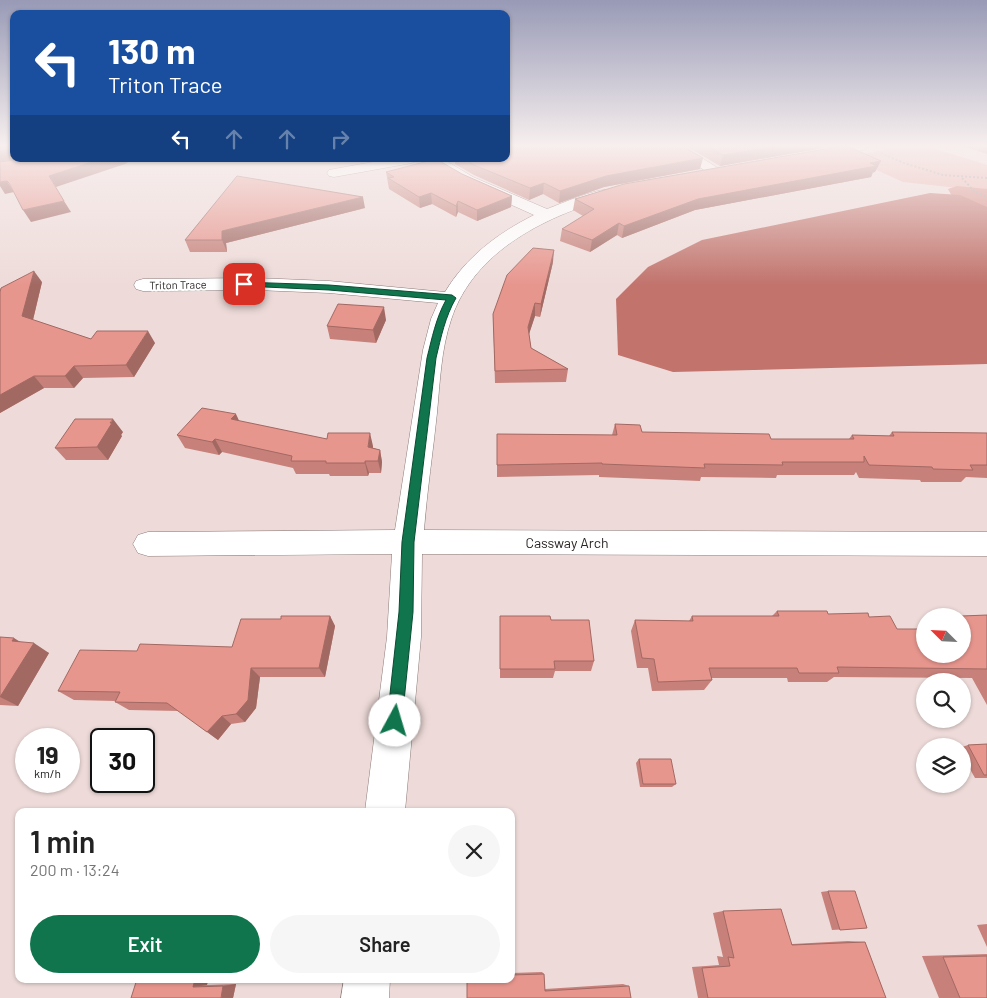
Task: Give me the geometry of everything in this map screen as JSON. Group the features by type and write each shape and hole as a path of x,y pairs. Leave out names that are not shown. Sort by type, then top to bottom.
{"street":[{"path":"496,193 547,215"},
{"path":"385,808 406,612 408,542 432,358 445,309 455,291 475,265 491,249 547,215 586,199 611,193"},
{"name":"Triton Trace","path":"143,285 256,284 452,298"},
{"name":"Cassway Arch","path":"148,544 408,542 987,544"},
{"path":"365,998 367,983"}],"shaded area":[{"path":"930,193 960,195 987,207 987,364 673,372 618,355 616,299 648,267 702,240"},
{"path":"950,193 987,193 987,218 953,198"},
{"path":"968,193 987,193 987,201"}],"building":[{"path":"14,193 59,193 64,201 23,210"},
{"path":"224,193 336,193 363,197 222,231 222,240 185,240"},
{"path":"412,193 504,193 512,196 477,210 458,201 456,206 431,193 419,197"},
{"path":"596,193 733,193 698,199 624,226 619,223 592,240 562,229 594,209 575,199"},
{"path":"533,248 554,250 541,304 535,303 528,327 531,348 568,369 495,371 493,314 507,275"},
{"path":"34,271 22,316 91,339 97,331 148,331 126,365 74,366 65,376 34,376 0,395 1,288"},
{"path":"338,304 384,307 373,330 327,326"},
{"path":"202,408 236,414 231,419 327,439 328,433 370,433 368,447 380,450 378,461 326,463 326,461 291,461 292,456 215,439 212,442 177,435"},
{"path":"75,419 113,419 97,447 55,448"},
{"path":"615,424 640,425 642,432 769,434 771,439 854,439 852,435 894,436 892,432 987,433 987,465 970,465 973,470 869,465 864,456 864,462 782,462 783,465 704,464 705,468 602,463 497,465 497,434 617,435"},
{"path":"777,611 827,611 828,614 868,613 869,617 890,616 897,629 916,629 916,663 971,663 971,616 987,615 987,669 837,667 839,673 799,673 797,668 709,668 712,680 658,682 654,659 642,658 635,620 693,621 692,616 779,616"},
{"path":"281,616 330,616 319,668 251,668 248,700 236,714 222,716 207,732 167,703 115,702 120,692 58,691 80,650 137,651 140,644 232,647 241,619 281,619"},
{"path":"500,616 550,616 551,620 589,620 594,661 554,661 555,669 500,669"},
{"path":"0,637 14,638 12,641 34,643 0,697"},
{"path":"987,744 987,775 984,775 971,751 971,745"},
{"path":"639,759 671,759 676,784 643,784"},
{"path":"828,891 855,891 867,928 840,930"},
{"path":"781,909 792,945 865,942 886,998 708,998 702,968 730,966 728,957 734,958 723,911"},
{"path":"987,956 987,998 960,998 943,957"},
{"path":"544,974 545,991 629,986 631,998 467,998 467,983 515,983 515,975"},
{"path":"136,983 194,983 193,987 223,986 221,998 131,998"}],"route":[{"path":"244,284 329,288 452,298 445,309 432,358 408,542 406,612 395,721"}]}
